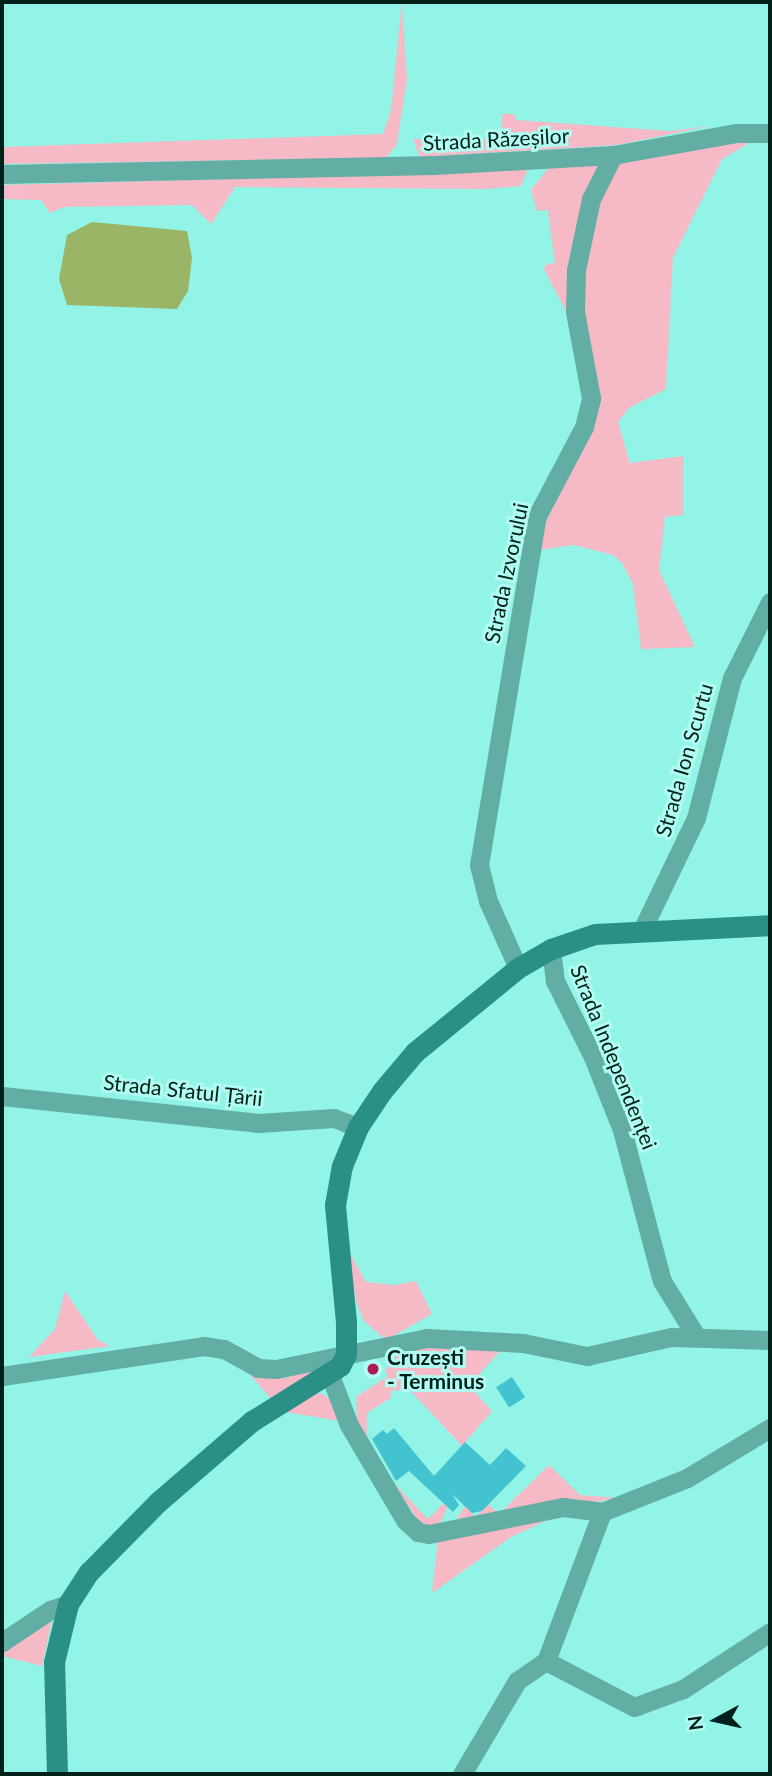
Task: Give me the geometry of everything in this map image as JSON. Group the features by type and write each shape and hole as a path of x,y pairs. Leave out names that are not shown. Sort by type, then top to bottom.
{"street":[{"name":"Strada Răzeșilor","path":"2,174 222,171 613,155 737,133 770,132"},
{"name":"Strada Izvorului","path":"518,968 488,901 479,865 537,516 584,427 591,398 575,312 576,270 591,200 613,155"},
{"name":"Strada Ion Scurtu","path":"642,930 696,818 732,678 770,602"},
{"path":"57,1774 54,1662 68,1604 113,1545 169,1493 252,1422 330,1375 346,1354 335,1205 342,1166 358,1127 415,1052 518,968 551,949 595,934 770,925"},
{"name":"Strada Independenței","path":"551,949 555,981 593,1057 622,1130 662,1281 696,1336"},
{"name":"Strada Sfatul Țării","path":"2,1096 258,1123 334,1118 358,1127"},
{"path":"2,1376 204,1346 224,1349 258,1368 276,1369 427,1338 523,1343 587,1356 696,1336 770,1340"},
{"path":"330,1375 349,1425 405,1520 418,1532 444,1532 563,1507 602,1511 687,1478 770,1428"},
{"path":"462,1774 517,1681 546,1661 602,1511"},
{"path":"2,1642 50,1610 68,1604"},
{"path":"546,1661 634,1707 683,1689 770,1632"}],"shaded area":[{"path":"402,2 407,79 397,144 386,158 2,164 2,147 383,134 391,110"},
{"path":"502,114 514,114 516,120 669,131 710,126 617,145 420,157 413,139 490,139 501,130"},
{"path":"727,141 751,142 722,159 673,258 666,389 629,408 618,422 630,463 683,456 683,515 665,517 659,570 695,647 641,649 633,584 622,563 613,555 574,545 540,550 550,501 587,433 581,273 596,201 621,160"},
{"path":"603,161 571,321 544,269 547,263 555,264 548,210 537,211 531,190 551,165"},
{"path":"529,166 521,186 485,189 235,187 211,224 192,205 64,207 50,213 41,200 2,199 2,185 418,174"},
{"path":"92,222 187,231 192,258 188,291 177,309 67,305 59,279 67,235"},
{"path":"350,1253 366,1282 394,1285 416,1281 432,1314 386,1340 364,1321 357,1304 347,1257"},
{"path":"65,1291 98,1340 110,1346 29,1357 55,1329"},
{"path":"404,1344 522,1352 499,1352 469,1386 492,1411 462,1446 406,1386 398,1391 395,1389 390,1393 392,1397 367,1413 367,1447 357,1418 356,1397 388,1376 385,1371"},
{"path":"316,1366 320,1370 271,1399 248,1372 286,1378"},
{"path":"321,1393 331,1400 340,1421 279,1411 301,1397"},
{"path":"549,1465 580,1495 618,1498 452,1527 465,1506 476,1517 488,1504 499,1514"},
{"path":"394,1483 428,1519 444,1503 447,1508 438,1528 420,1524"},
{"path":"558,1515 511,1537 432,1593 438,1539"},
{"path":"53,1615 42,1666 2,1656 2,1651"}],"building":[{"path":"512,1377 525,1397 509,1407 496,1387"},
{"path":"394,1428 434,1476 465,1442 490,1465 506,1448 526,1466 482,1511 472,1513 452,1494 459,1505 453,1512 409,1471 396,1481 372,1439 383,1430 387,1434"}],"place":[{"name":"Cruzești - Terminus","path":"373,1369"}]}
